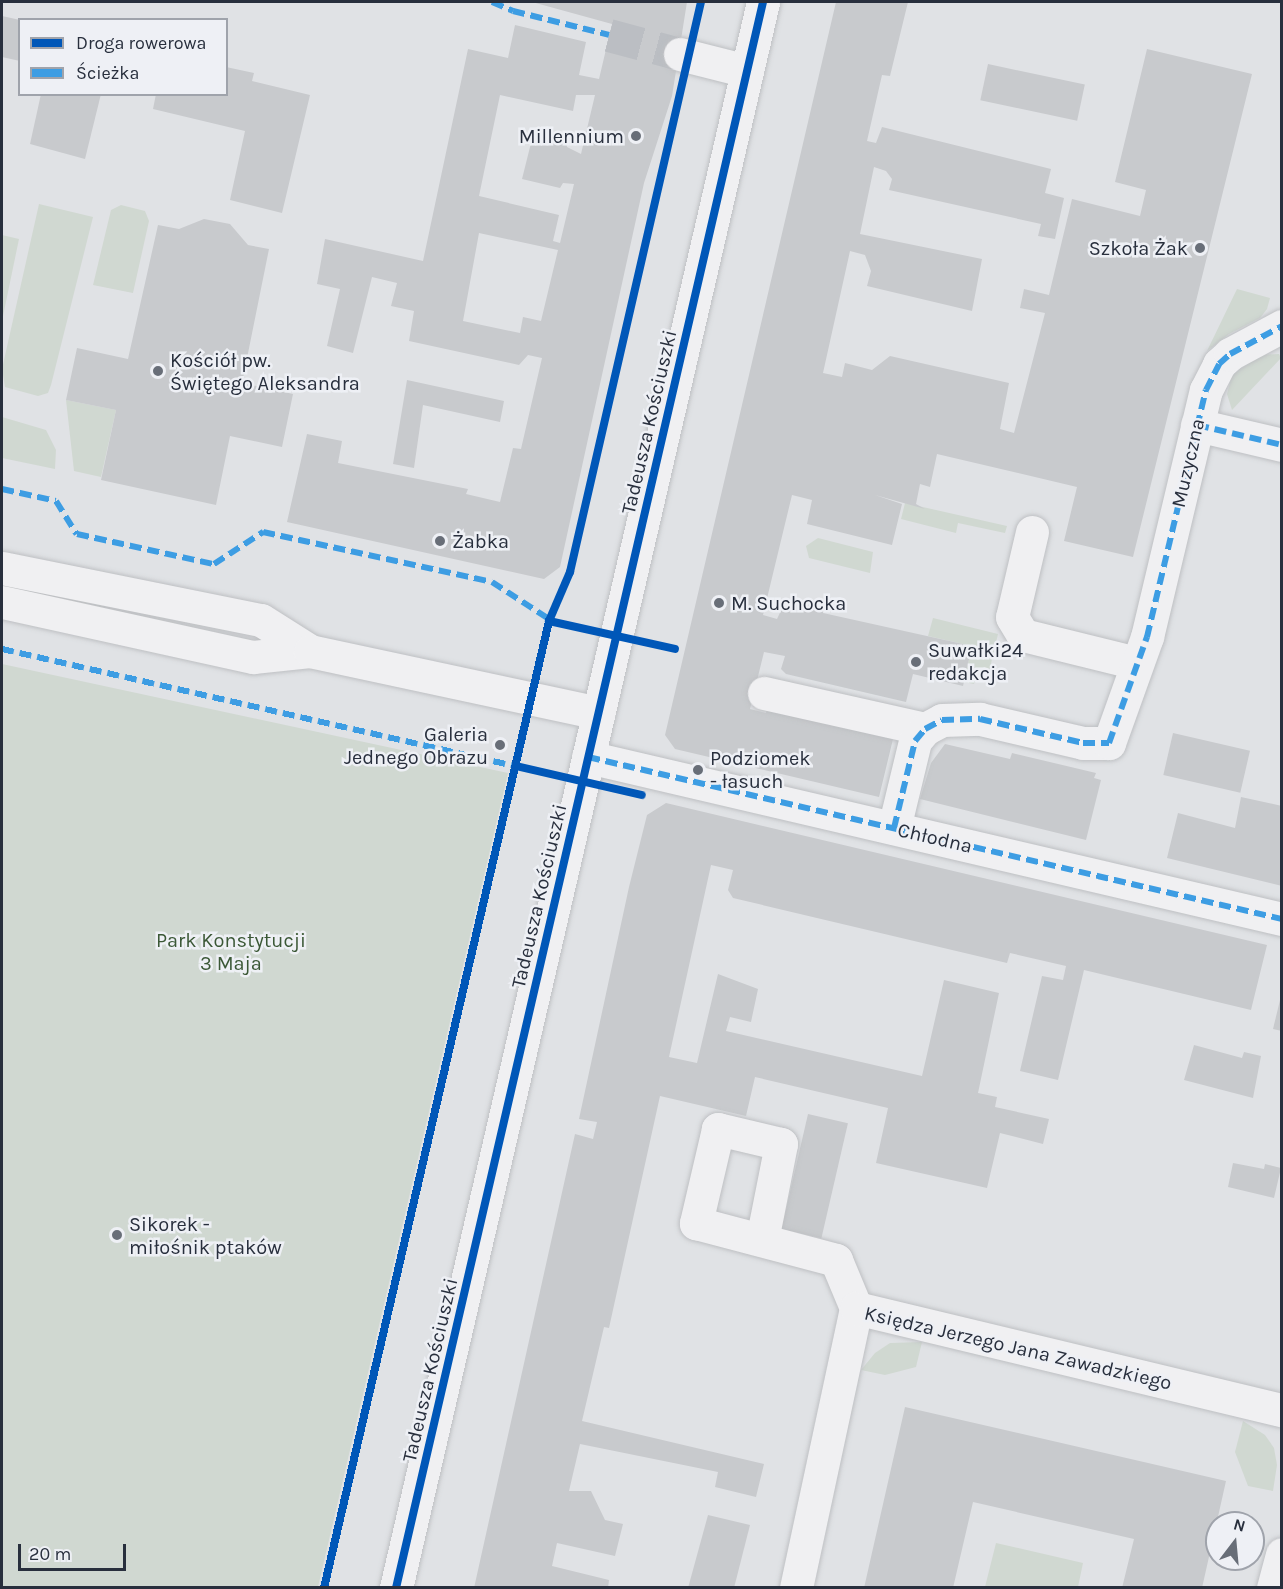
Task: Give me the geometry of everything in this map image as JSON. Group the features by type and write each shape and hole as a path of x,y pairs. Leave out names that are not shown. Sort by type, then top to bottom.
{"street":[{"name":"Tadeusza Kościuszki","path":"396,1587 763,2"},
{"path":"680,54 747,71"},
{"name":"Muzyczna","path":"925,729 942,720 980,719 1083,742 1109,743 1142,650 1206,390 1219,364 1281,327"},
{"path":"1197,425 1281,445"},
{"path":"1032,532 1012,617 1023,635 1142,650"},
{"path":"2,568 261,620 310,651"},
{"path":"2,602 253,657 310,651 598,713"},
{"path":"764,693 925,729 911,750 894,828"},
{"name":"Chłodna","path":"588,757 1281,920"},
{"path":"762,1240 836,1260 856,1308"},
{"name":"Księdza Jerzego Jana Zawadzkiego","path":"796,1587 856,1308 1281,1410"},
{"path":"1273,1587 1281,1554"}],"green space":[{"path":"39,204 93,217 51,385 48,393 38,396 5,387 2,369"},
{"path":"121,205 145,211 149,221 133,293 93,285 111,210"},
{"path":"2,235 19,239 2,321"},
{"path":"1237,289 1270,298 1267,309 1260,318 1229,334 1207,351"},
{"path":"1279,354 1281,358 1232,410 1227,394 1232,375 1260,355"},
{"path":"66,400 116,410 101,477 74,471"},
{"path":"2,417 46,430 56,450 55,469 2,458"},
{"path":"905,503 1007,526 1005,533 958,523 956,533 901,519"},
{"path":"818,538 873,552 870,573 809,558 806,546"},
{"path":"933,618 998,634 989,672 978,669 974,684 964,682 972,646 928,636"},
{"name":"Park Konstytucji 3 Maja","path":"2,664 508,773 318,1587 2,1587"},
{"path":"922,1342 916,1367 885,1375 861,1370 875,1353 890,1343"},
{"path":"1243,1421 1265,1435 1274,1448 1277,1465 1273,1491 1248,1486 1235,1452"},
{"path":"996,1543 1083,1563 1078,1587 985,1587"}],"building":[{"path":"532,2 687,2 672,96 644,183 560,567 544,579 287,522 307,434 342,441 338,463 468,489 466,494 500,502 513,448 521,449 542,358 528,355 519,365 409,341 414,311 391,306 397,283 372,277 353,353 327,346 340,289 317,284 325,239 423,261 468,49 508,58 515,25 586,42 579,75 599,79 612,24","holes":["500,95 573,111 576,95 595,95 581,154 567,147 566,139 534,131 522,179 560,188 563,183 574,184 560,243 553,241 559,215 479,196","479,233 558,250 541,321 523,317 520,333 463,321"]},
{"path":"836,2 908,2 890,76 882,75 867,141 876,143 882,127 1051,169 1045,193 1064,198 1055,239 1038,236 1041,224 889,190 892,179 886,171 874,167 860,234 982,259 972,311 867,286 871,271 865,255 850,251 823,373 842,377 845,363 872,370 890,356 1009,383 1000,429 1014,433 1045,313 1020,308 1024,289 1049,295 1072,199 1140,216 1146,190 1115,182 1147,49 1252,74 1133,557 1064,541 1077,487 937,454 930,487 920,484 916,504 925,509 875,495 902,504 892,545 807,524 812,500 792,495 763,615 777,619 786,600 823,609 823,613 972,646 963,686 913,674 906,702 786,674 781,669 785,656 764,652 750,709 766,713 767,709 893,739 879,797 675,749 665,735"},
{"path":"2,16 18,20 18,61 2,57"},
{"path":"988,64 1085,85 1077,121 980,100"},
{"path":"228,67 254,73 252,81 310,95 282,213 230,200 245,131 153,109 156,96 228,96"},
{"path":"41,96 101,96 85,159 30,144"},
{"name":"Kościół pw. Świętego Aleksandra","path":"204,219 230,224 248,245 269,249 242,383 293,394 282,447 230,436 216,505 101,480 116,410 66,400 77,348 128,359 158,225 179,229"},
{"path":"407,380 504,401 500,422 423,405 414,468 393,464"},
{"path":"1173,733 1250,751 1240,793 1163,775"},
{"name":"Galeria Jednego Obrazu","path":"496,738 507,741 504,752 493,750"},
{"path":"945,744 1010,759 1012,753 1096,773 1094,778 1101,780 1086,840 920,799 931,763"},
{"path":"1241,797 1282,806 1282,886 1167,858 1178,813 1235,828"},
{"path":"666,803 1267,945 1251,1010 1084,970 1058,1080 1020,1071 1042,976 1063,980 1066,966 1010,953 1007,963 733,898 728,890 733,870 711,865 669,1057 697,1063 718,974 758,989 751,1022 730,1017 726,1031 922,1076 944,980 999,993 978,1093 997,1097 995,1107 1049,1119 1043,1144 1000,1133 987,1188 876,1163 888,1108 755,1077 746,1116 660,1096 609,1328 604,1327 582,1421 764,1464 756,1497 715,1487 718,1472 580,1444 569,1491 591,1491 605,1520 623,1524 615,1556 557,1543 552,1566 609,1580 608,1588 474,1588 575,1134 593,1139 597,1122 579,1119 629,887 647,815"},
{"path":"1282,996 1282,1031 1273,1029"},
{"path":"1194,1045 1242,1058 1244,1052 1261,1056 1253,1098 1184,1080"},
{"path":"808,1114 848,1123 821,1238 781,1229"},
{"path":"1233,1163 1264,1169 1265,1164 1281,1168 1274,1198 1228,1187"},
{"path":"905,1407 1226,1481 1219,1511 1205,1511 1206,1571 1202,1588 1122,1588 1134,1539 973,1502 953,1588 864,1588"},
{"path":"708,1515 750,1525 734,1588 688,1588"}],"tunnel":[{"path":"609,35 680,54"}],"marked path":[{"path":"492,2 513,11 609,35"},
{"path":"894,828 915,741 925,729 942,720 980,719 1083,743 1109,743 1147,637 1206,390 1219,364 1230,354 1282,326"},
{"path":"1197,425 1282,445"},
{"path":"2,489 56,501 77,534 214,564 263,532 492,582 552,621"},
{"path":"2,649 519,767"},
{"path":"588,757 1282,919"}],"cycle path":[{"path":"324,1588 549,621 570,572 701,2"},
{"path":"396,1588 763,2"},
{"path":"549,621 675,649"},
{"path":"516,766 642,795"}],"place":[{"name":"Millennium","path":"636,136"},
{"name":"Szkoła Żak","path":"1200,248"},
{"name":"Kościół pw. Świętego Aleksandra","path":"158,371"},
{"name":"Żabka","path":"440,541"},
{"name":"M. Suchocka","path":"719,603"},
{"name":"Suwałki24 redakcja","path":"916,662"},
{"name":"Galeria Jednego Obrazu","path":"500,745"},
{"name":"Podziomek - łasuch","path":"698,770"},
{"name":"Sikorek - miłośnik ptaków","path":"117,1235"}]}
